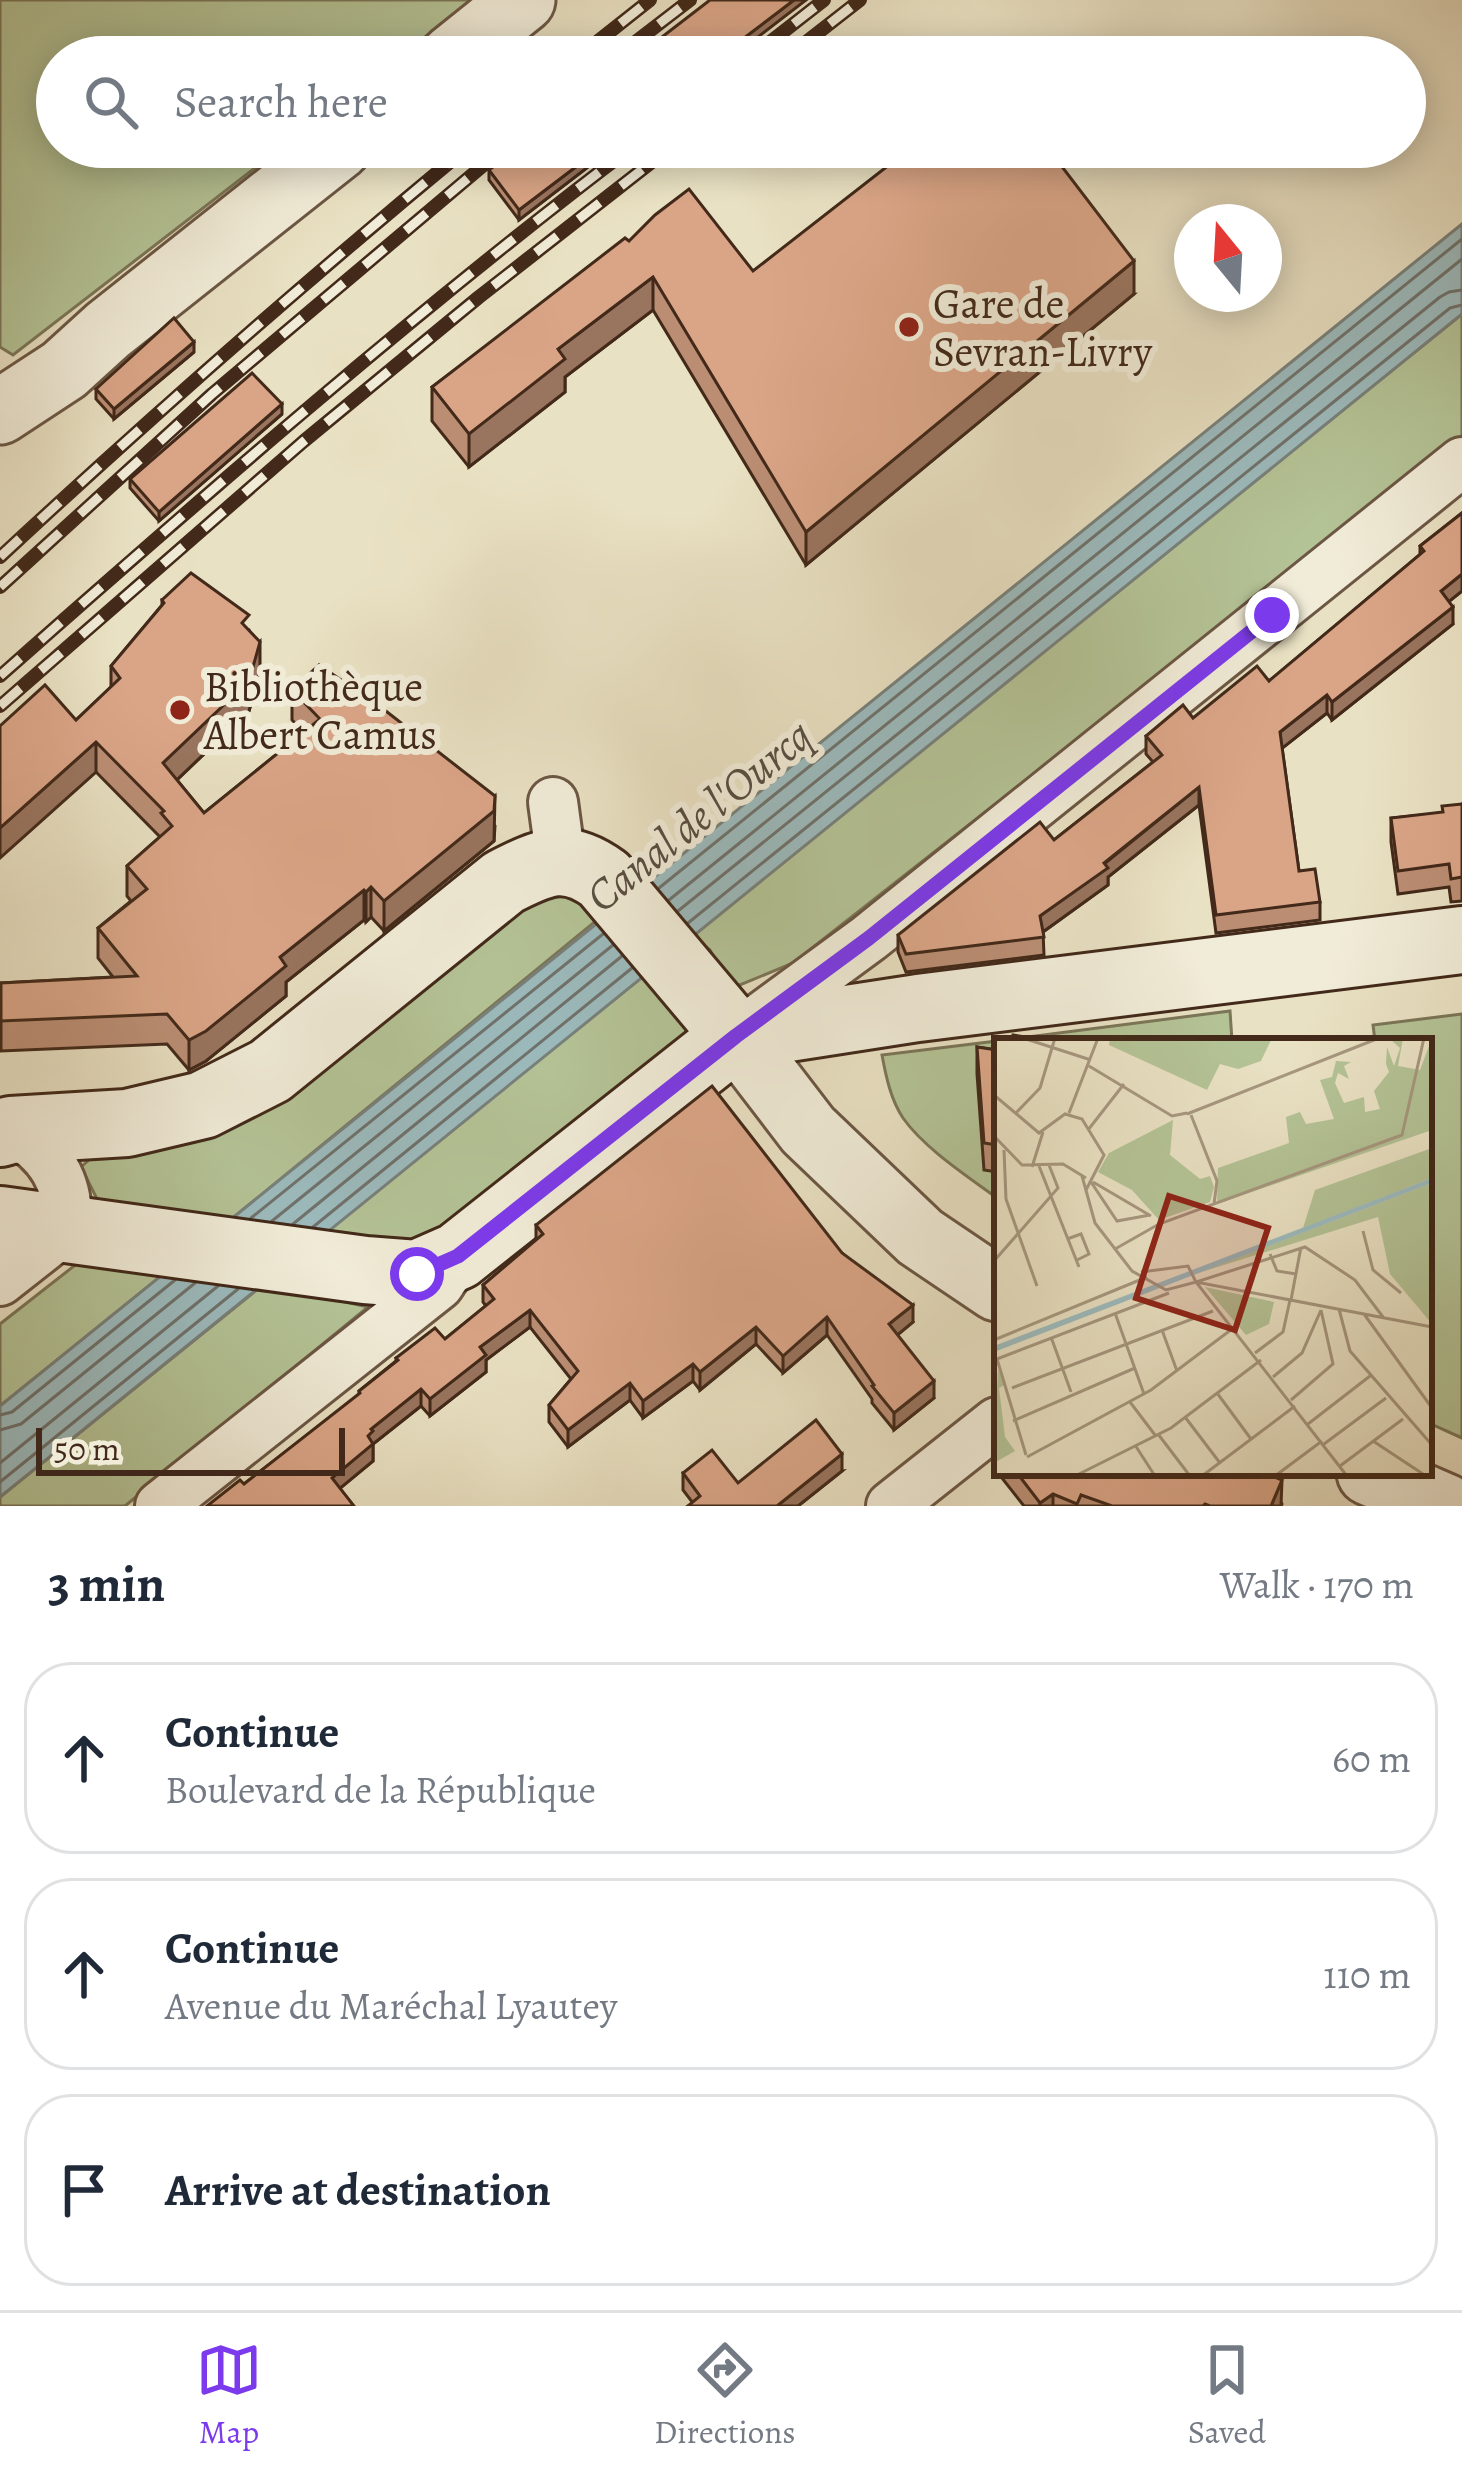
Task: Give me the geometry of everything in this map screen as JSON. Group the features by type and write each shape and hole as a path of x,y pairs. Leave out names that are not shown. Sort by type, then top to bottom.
{"main road":[{"path":"23,1138 127,1123 203,1105 270,1071 504,882 573,847 736,1036"},
{"path":"0,1220 417,1274 458,1256 736,1036 918,1008 1462,940"}],"street":[{"path":"478,36 523,0"},
{"path":"0,412 64,370 312,168"},
{"path":"994,1287 920,1237 808,1130 736,1036 869,938 1462,462"},
{"path":"0,1281 67,1229 69,1202 52,1162 23,1138"},
{"path":"160,1506 440,1285 458,1256"},
{"path":"891,1506 994,1423"},
{"path":"1375,1476 1430,1503"}],"green space":[{"path":"0,0 473,0 426,36 36,36 36,168 255,168 13,355 0,347"},
{"path":"1462,314 1462,437 793,963 735,987 726,979 710,950 691,935"},
{"path":"586,898 602,916 223,1226 101,1207 81,1167 100,1150 502,920 545,899"},
{"path":"648,970 684,1016 690,1039 414,1253 316,1239"},
{"path":"1230,1011 1232,1038 1020,1038"},
{"path":"1462,1014 1462,1438 1432,1424 1432,1038 1375,1038 1373,1025"},
{"path":"994,1041 994,1196 922,1140 903,1118 882,1055"},
{"path":"88,1255 170,1269 0,1406 0,1324"},
{"path":"264,1284 368,1307 125,1506 0,1506 0,1497"}],"water":[{"name":"Canal de l'Ourcq","path":"1462,224 1462,314 0,1497 0,1406"}],"building":[{"path":"710,0 794,0 747,36 663,36"},
{"path":"492,168 574,168 519,210"},
{"name":"Gare de Sevran-Livry","path":"885,168 1063,168 1134,261 806,532 653,277 558,349 565,359 469,434 432,387 625,238 629,241 689,189 753,271"},
{"path":"174,318 194,342 114,409 96,389"},
{"path":"252,373 282,404 159,512 130,479"},
{"path":"1462,513 1462,574 1441,591 1453,607 1332,702 1327,695 1280,732 1299,871 1315,869 1320,902 1216,915 1199,787 1104,863 1108,868 1040,916 1044,937 906,954 898,935 1040,822 1054,840 1162,755 1146,736 1183,705 1193,718 1257,666 1269,681 1424,551 1420,546"},
{"path":"191,573 249,615 242,623 260,642 249,681 163,763 204,813 320,719 292,690 319,665 495,796 494,811 384,901 371,887 364,890 280,957 286,966 189,1040 167,1014 1,1021 1,983 137,976 98,928 147,889 127,866 172,826 164,811 96,742 0,828 0,726 45,685 76,720 120,678 111,666 162,600"},
{"path":"1462,804 1462,877 1451,879 1449,864 1398,871 1391,818 1443,812 1442,806"},
{"path":"977,1047 994,1050 994,1145 984,1143"},
{"path":"712,1086 842,1253 913,1305 889,1324 934,1381 894,1413 827,1317 783,1356 756,1327 700,1372 693,1364 643,1401 630,1383 568,1430 549,1405 578,1371 530,1310 480,1347 486,1355 430,1399 421,1389 371,1429 368,1436 373,1444 332,1478 354,1506 207,1506 240,1480 244,1484 435,1328 445,1339 494,1299 483,1285 543,1234 536,1225"},
{"path":"816,1420 842,1454 777,1506 688,1506 700,1496 683,1473 712,1450 738,1483"},
{"path":"1019,1476 1272,1476 1282,1480 1271,1506 1112,1506 1081,1495 1077,1504 1053,1494 1040,1503"}],"railway":[{"path":"605,36 650,0"},
{"path":"643,36 690,0"},
{"path":"778,36 824,0"},
{"path":"814,36 860,0"},
{"path":"0,557 231,349 443,168"},
{"path":"0,587 212,394 480,168"},
{"path":"0,676 390,339 605,168"},
{"path":"0,706 304,441 644,168"}],"place":[{"name":"Gare de Sevran-Livry","path":"909,327"},
{"name":"Bibliothèque Albert Camus","path":"180,710"}],"route":[{"path":"417,1274 458,1256 736,1036 869,938 1272,615"}]}
